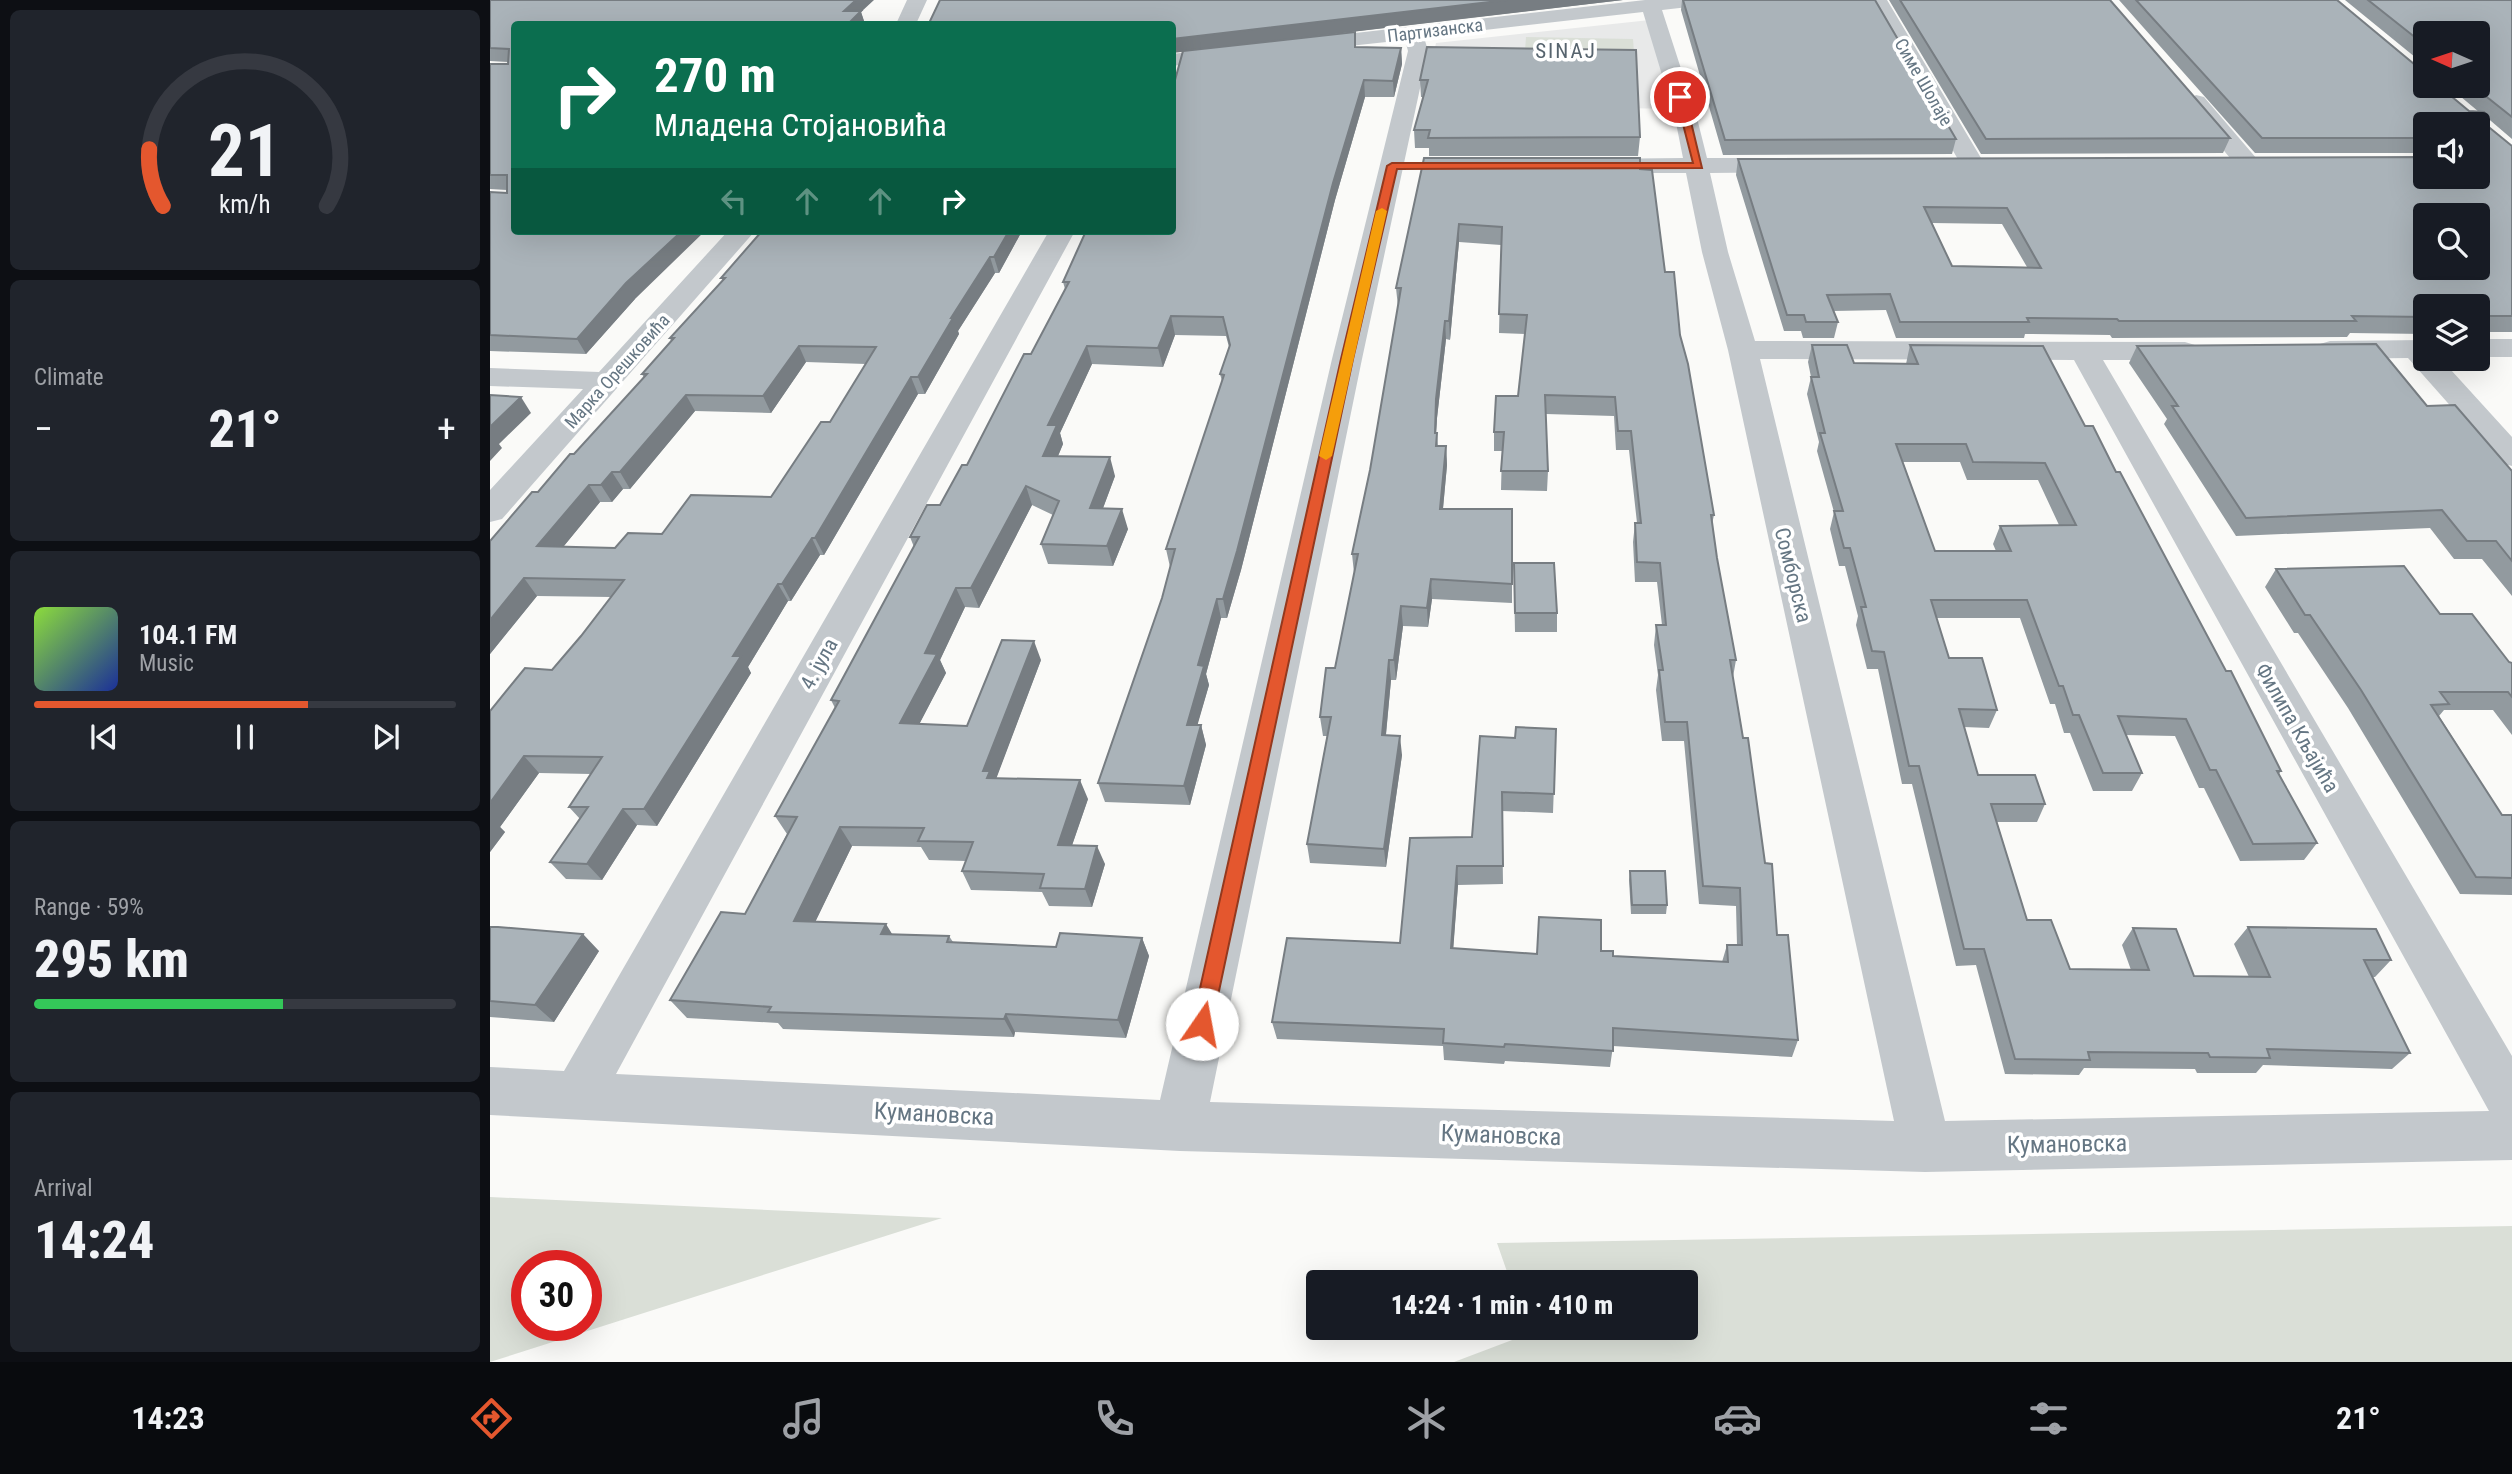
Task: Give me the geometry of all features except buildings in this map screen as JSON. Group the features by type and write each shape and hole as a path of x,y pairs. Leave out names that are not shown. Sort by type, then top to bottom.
{"street":[{"path":"907,21 917,0"},
{"name":"Партизанска","path":"1283,47 1697,0"},
{"name":"Симе Шолаје","path":"1877,0 1972,163"},
{"name":"Сомборска","path":"1651,5 1699,166 1716,252 1743,350 1924,1147"},
{"path":"1180,1126 1347,359 1406,166 1418,51 1413,33"},
{"path":"1176,60 1255,50"},
{"path":"2178,81 2248,164"},
{"path":"1945,163 2000,163"},
{"path":"2221,164 2276,164"},
{"path":"1560,166 1808,165"},
{"name":"Марка Орешковића","path":"490,511 738,235"},
{"name":"4. јула","path":"577,1096 1060,235"},
{"path":"2490,348 2512,348"},
{"path":"2305,350 2413,349"},
{"path":"1743,350 2209,351"},
{"name":"Филипа Кљајића","path":"2084,352 2512,1103"},
{"path":"2440,371 2512,456"},
{"path":"490,377 609,381"},
{"name":"Кумановска","path":"490,1091 1180,1126 1924,1147 2512,1135"}],"shaded area":[{"path":"1650,20 1672,109 1423,104 1436,43"},
{"path":"1526,37 1633,39 1635,65 1524,64"},
{"path":"490,1197 942,1218 602,1326 602,1250 511,1250 511,1341 556,1341 490,1362"},
{"path":"2512,1226 2512,1362 1454,1362 1512,1340 1698,1340 1698,1270 1506,1270 1497,1243"}],"slow traffic":[{"path":"1326,456 1382,211"}],"district":[{"name":"SINAJ","path":"1566,51"}],"route":[{"path":"1202,1024 1347,359 1392,166 1699,166 1680,97"}]}
